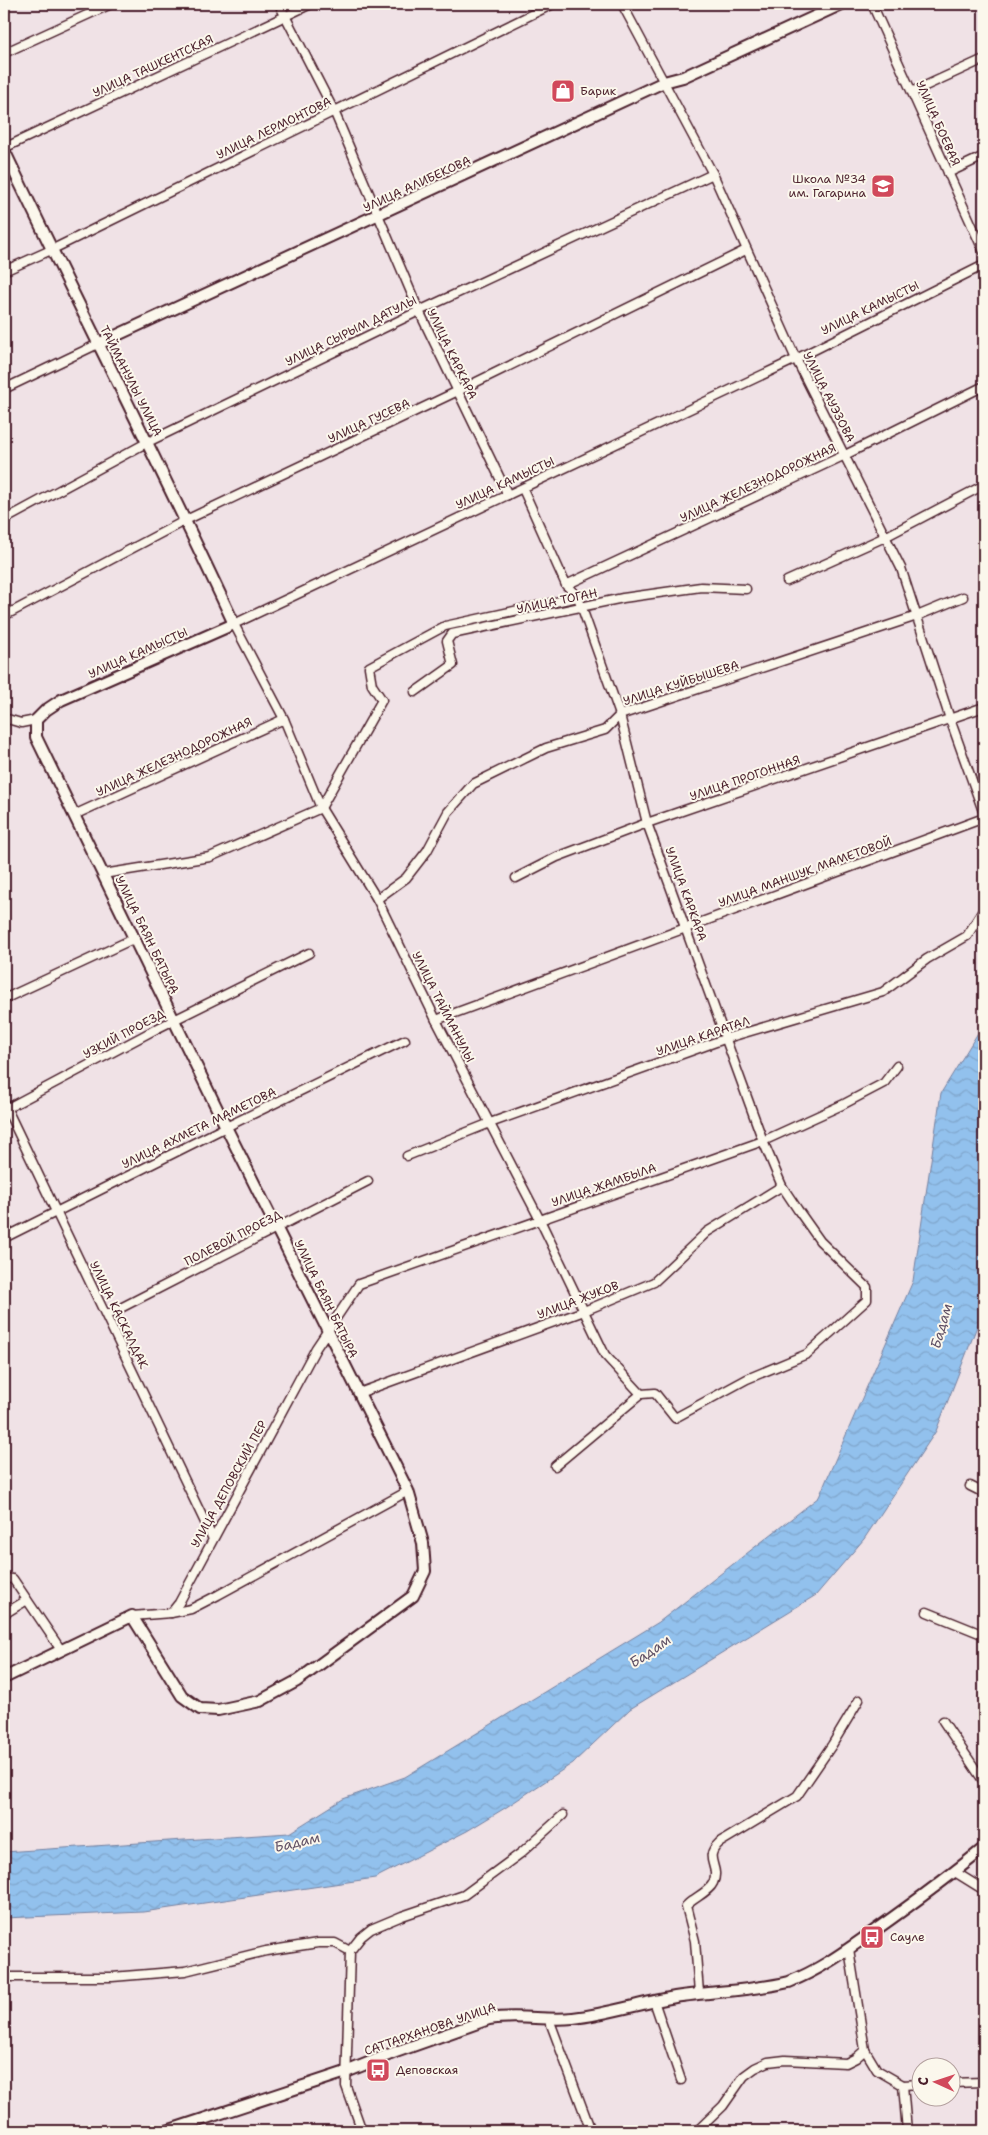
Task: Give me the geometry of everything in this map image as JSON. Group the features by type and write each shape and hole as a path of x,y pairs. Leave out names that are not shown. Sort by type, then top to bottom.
{"street":[{"path":"4,53 111,4"},
{"name":"УЛИЦА КАРКАРА","path":"279,4 334,111 419,311 508,495"},
{"name":"УЛИЦА ТАШКЕНТСКАЯ","path":"4,149 311,4"},
{"name":"УЛИЦА ЛЕРМОНТОВА","path":"4,271 51,250 553,4"},
{"name":"УЛИЦА АУЭЗОВА","path":"622,4 713,174 796,359 901,568 950,719 984,814"},
{"name":"УЛИЦА АЛИБЕКОВА","path":"4,389 664,82 683,77 842,4"},
{"name":"УЛИЦА БОЕВАЯ","path":"872,4 984,252"},
{"path":"912,92 984,59"},
{"name":"ТАЙМАНУЛЫ УЛИЦА","path":"4,149 51,250 186,520 234,624"},
{"path":"948,173 984,156"},
{"name":"УЛИЦА СЫРЫМ ДАТУЛЫ","path":"4,520 148,442 419,311 713,174"},
{"name":"УЛИЦА ГУСЕВА","path":"4,616 186,520 458,391 746,250"},
{"name":"УЛИЦА КАМЫСТЫ","path":"36,720 46,710 61,700 234,624 523,489 796,359 984,265"},
{"name":"УЛИЦА ЖЕЛЕЗНОДОРОЖНАЯ","path":"566,585 845,455 984,386"},
{"path":"788,581 885,537 984,485"},
{"name":"УЛИЦА КАРКАРА","path":"523,489 566,585 578,597 620,716 647,824 727,1038 763,1141 782,1186 820,1241 867,1287 867,1300 807,1354 747,1378 676,1418 655,1393 641,1394"},
{"name":"УЛИЦА ТОГАН","path":"415,692 453,664 447,641 452,634 623,598 700,588 746,589"},
{"path":"103,874 210,857 321,808 382,700 372,685 369,667 445,626 578,597"},
{"name":"УЛИЦА КУЙБЫШЕВА","path":"376,899 406,878 427,851 448,812 473,784 546,748 605,730 620,716 917,616 963,597"},
{"name":"УЛИЦА ТАЙМАНУЛЫ","path":"234,624 284,719 321,808 376,899 436,1020 540,1220 605,1355 641,1394"},
{"name":"УЛИЦА ПРОГОННАЯ","path":"516,878 557,857 647,824 984,707"},
{"path":"4,718 21,724 36,720"},
{"name":"УЛИЦА ЖЕЛЕЗНОДОРОЖНАЯ","path":"74,815 284,719"},
{"name":"УЛИЦА БАЯН БАТЫРА","path":"36,720 36,737 327,1332 408,1492 423,1543 425,1571 413,1596 297,1681 260,1701 218,1710 200,1709 182,1696 132,1616"},
{"name":"УЛИЦА МАНШУК МАМЕТОВОЙ","path":"436,1020 984,818"},
{"name":"УЛИЦА КАРАТАЛ","path":"407,1156 490,1123 727,1038 883,992 927,959 967,936 984,909"},
{"path":"4,999 135,938"},
{"name":"УЗКИЙ ПРОЕЗД","path":"5,1107 175,1019 309,953"},
{"name":"УЛИЦА АХМЕТА МАМЕТОВА","path":"4,1238 226,1126 405,1040"},
{"name":"УЛИЦА ЖАМБЫЛА","path":"327,1332 359,1284 763,1141 842,1105 884,1083 897,1066"},
{"name":"УЛИЦА КАСКАЛДАК","path":"5,1107 107,1315 212,1537"},
{"name":"ПОЛЕВОЙ ПРОЕЗД","path":"107,1315 368,1181"},
{"name":"УЛИЦА ЖУКОВ","path":"359,1393 584,1311 654,1282 707,1232 782,1186"},
{"name":"УЛИЦА ДЕПОВСКИЙ ПЕР","path":"170,1613 179,1603 212,1537 316,1348 327,1332"},
{"path":"556,1466 641,1394"},
{"path":"970,1486 984,1494"},
{"path":"4,1678 132,1616 191,1609 408,1492"},
{"path":"4,1578 13,1579 61,1650"},
{"path":"4,1614 27,1600"},
{"path":"928,1612 984,1635"},
{"path":"699,1993 695,1941 686,1906 692,1899 712,1886 714,1869 710,1855 712,1850 719,1843 797,1796 832,1745 859,1700"},
{"path":"943,1721 984,1782"},
{"path":"362,2131 346,2086 350,1951 361,1937 371,1929 402,1916 464,1895 521,1853 563,1816"},
{"name":"САТТАРХАНОВА УЛИЦА","path":"167,2131 346,2072 489,2019 517,2016 549,2019 606,2013 654,2001 699,1993 789,1982 849,1949 955,1872 984,1848"},
{"path":"955,1872 984,1890"},
{"path":"4,1977 112,1977 185,1970 266,1952 318,1943 336,1943 350,1951"},
{"path":"849,1949 865,2050 878,2070 903,2085 910,2085"},
{"path":"654,2001 681,2080"},
{"path":"549,2019 591,2131"},
{"path":"697,2131 723,2106 744,2076 755,2068 768,2062 785,2060 846,2063 856,2058 865,2050"},
{"path":"960,2083 984,2082"},
{"path":"903,2085 907,2131"}],"water":[{"name":"Бадам","path":"984,1023 983,1311 936,1431 864,1539 816,1595 630,1709 573,1763 505,1808 467,1831 375,1878 143,1912 4,1918 4,1852 289,1833 343,1799 405,1777 659,1622 819,1497 913,1281 941,1093"}],"place":[{"name":"Барик","path":"563,91"},
{"name":"Школа №34 им. Гагарина","path":"883,186"},
{"name":"Сауле","path":"872,1937"},
{"name":"Деповская","path":"378,2070"}]}
